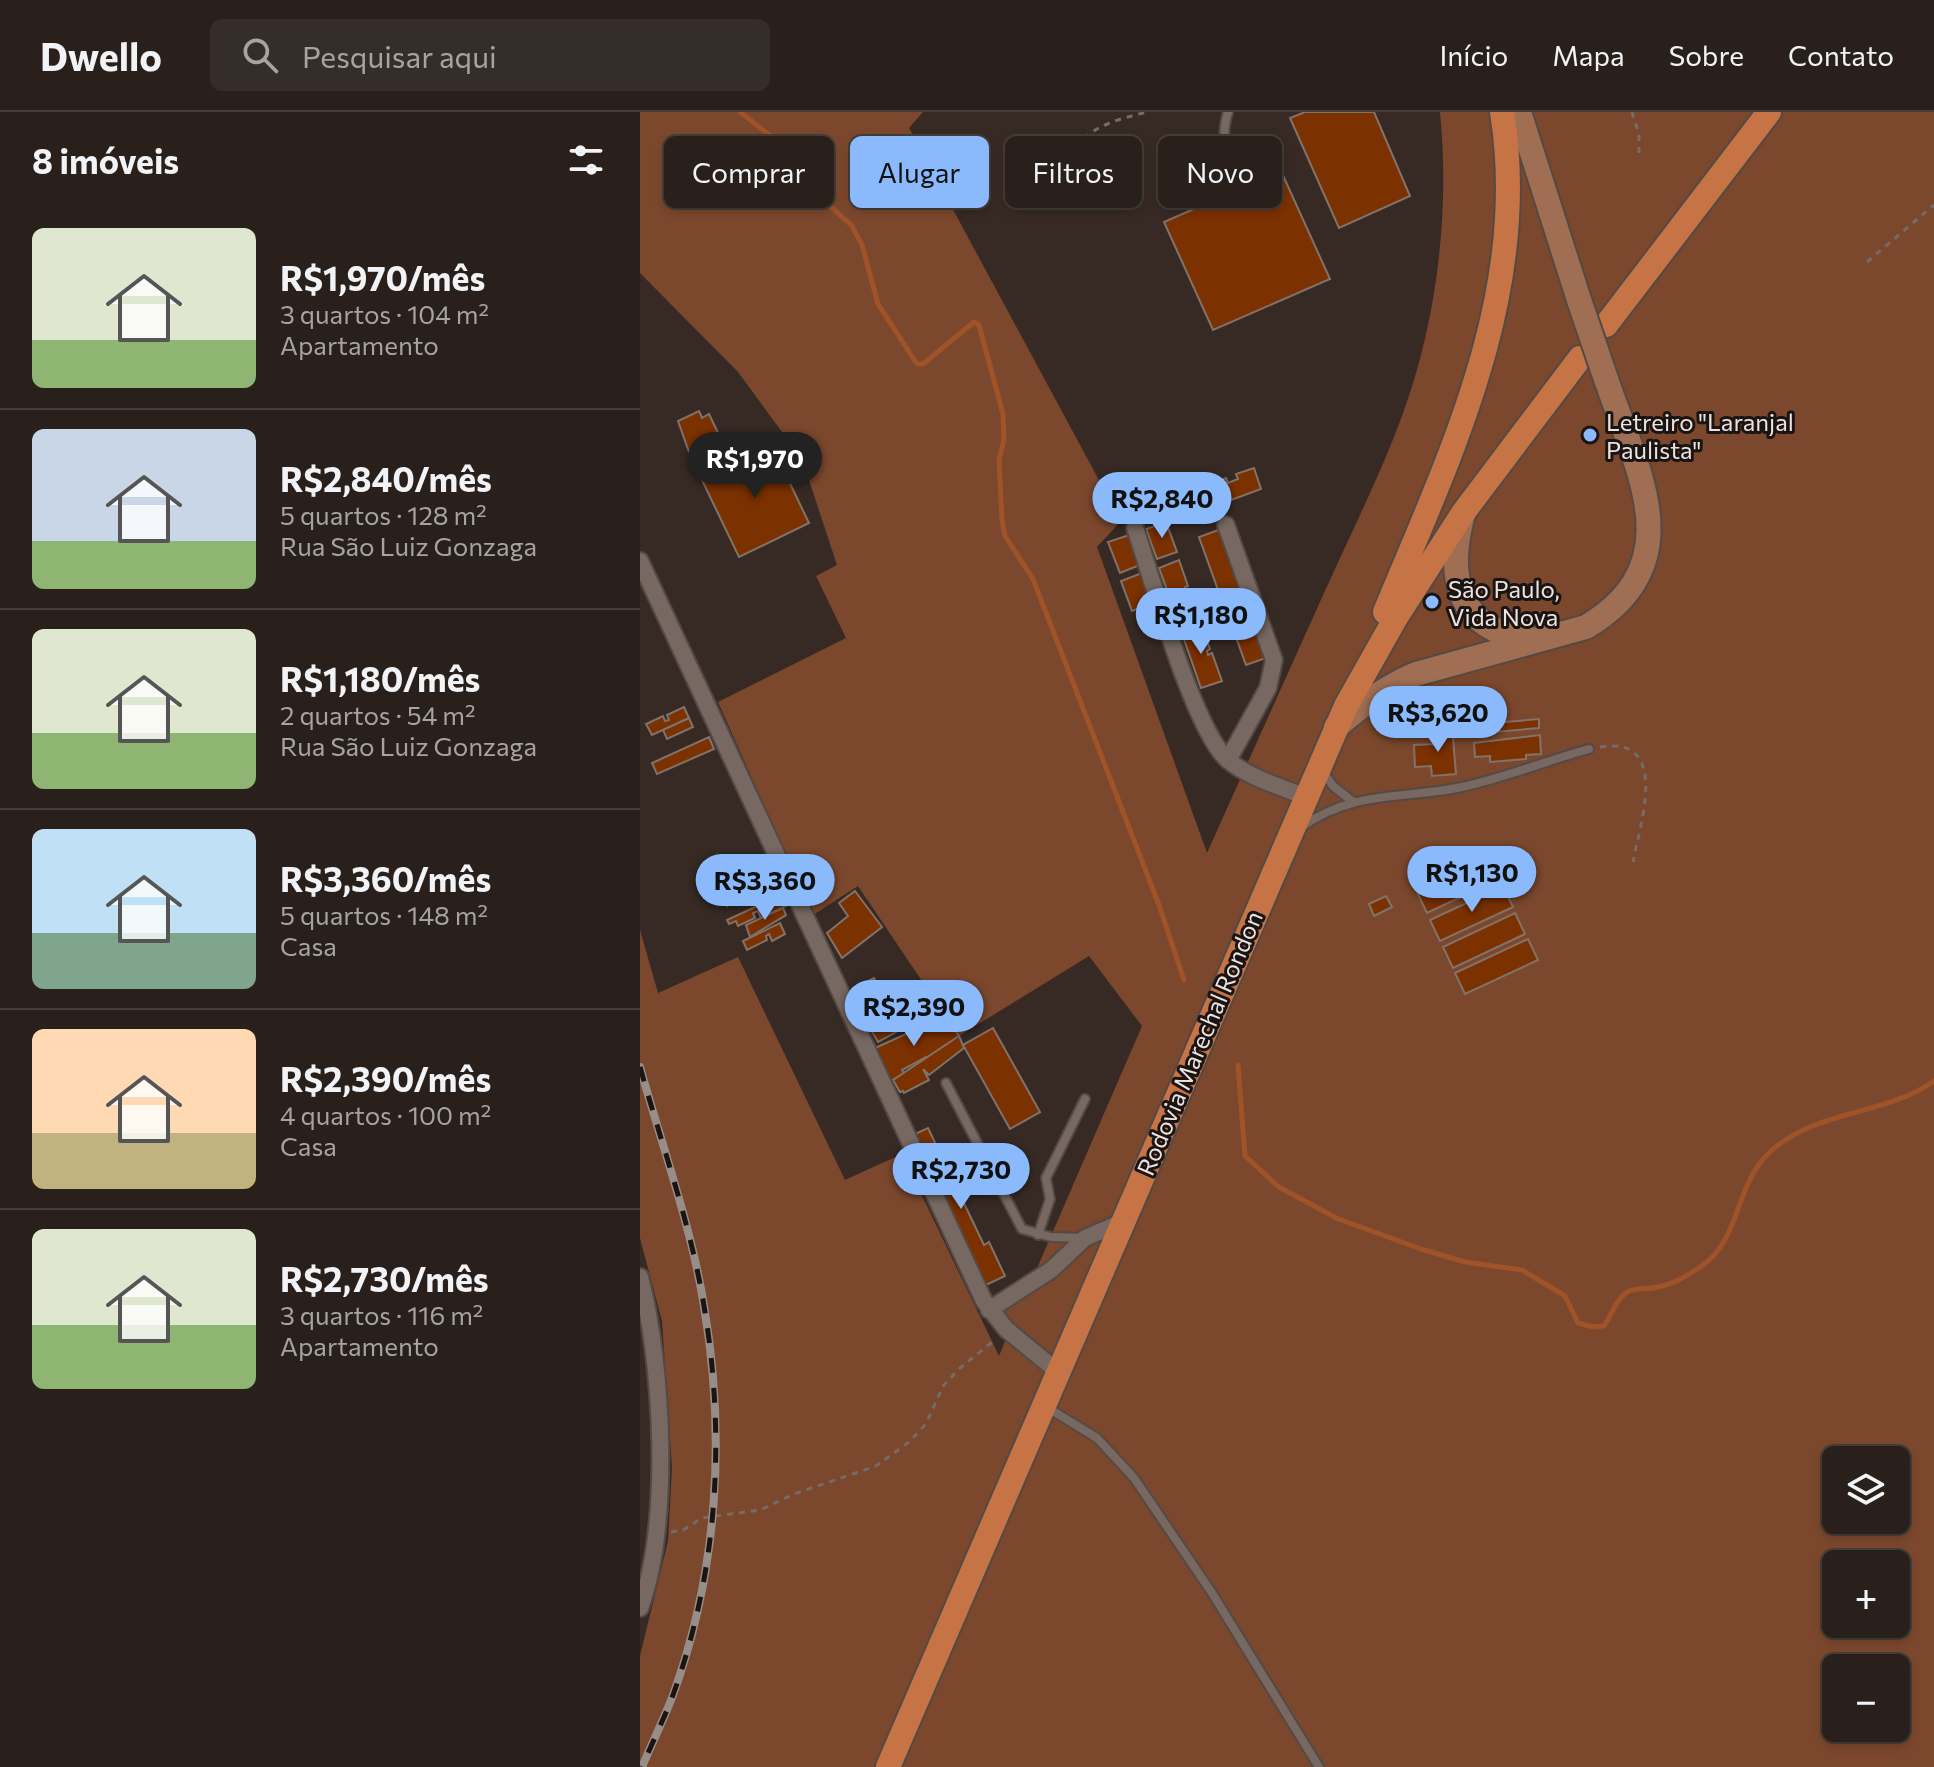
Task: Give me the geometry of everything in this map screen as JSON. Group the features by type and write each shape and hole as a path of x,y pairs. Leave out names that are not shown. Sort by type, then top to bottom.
{"main road":[{"path":"1341,716 1470,406 1481,369 1504,255 1507,166 1502,112"},
{"path":"1341,716 1416,674 1586,627 1608,614 1629,593 1648,551 1650,535 1644,497 1519,112"},
{"path":"1606,325 1769,112"},
{"name":"Rodovia Marechal Rondon","path":"888,1767 1341,716 1395,619 1463,513 1580,358"},
{"path":"1463,513 1456,538 1455,560 1461,597 1470,612 1496,631 1538,640"}],"street":[{"path":"1226,525 1274,660 1272,677 1228,760"},
{"path":"1135,528 1203,724 1216,747 1244,771 1305,797"},
{"path":"640,561 989,1310 1006,1329 1058,1372"},
{"path":"989,1310 1051,1270 1085,1238 1122,1222"},
{"path":"640,1277 650,1315 647,1375 660,1465 655,1532 645,1558 640,1608"}],"lane":[{"path":"1222,136 1228,112"},
{"path":"1287,837 1321,814 1352,801 1460,788 1589,749"},
{"path":"1320,765 1333,786 1352,801"},
{"path":"946,1083 1022,1229 1038,1235 1085,1238"},
{"path":"1038,1235 1050,1199 1046,1178 1085,1099"},
{"path":"1044,1405 1097,1438 1134,1478 1212,1593 1319,1767"}],"path":[{"path":"1086,136 1110,122 1147,112"},
{"path":"1632,112 1639,134 1639,157"},
{"path":"1867,262 1934,205"},
{"path":"1589,749 1614,744 1630,749 1644,764 1647,783 1633,862"},
{"path":"655,1532 675,1532 702,1518 760,1510 794,1494 876,1466 909,1442 926,1424 943,1386 1006,1329"}],"shaded area":[{"path":"640,112 923,112 909,128 913,136 850,136 850,208 952,208 1121,521 1097,547 1207,853 1375,483 1414,380 1432,305 1442,228 1440,112 1934,112 1934,1767 640,1767 640,1656 668,1541 672,1468 662,1321 640,1238 640,930 658,993 738,957 845,1180 902,1154 999,1356 1011,1326 1000,1314 1025,1296 1142,1026 1089,956 959,1036 858,886 813,915 718,702 846,638 816,576 837,565 802,459 738,372 640,273"}],"building":[{"path":"1305,112 1374,112 1410,196 1339,228 1290,118"},
{"path":"1282,173 1330,279 1213,330 1164,222 1196,208 1282,208"},
{"path":"699,411 702,418 709,414 721,439 695,455 692,450 689,452 678,421"},
{"path":"771,444 809,523 739,557 701,478"},
{"path":"1254,468 1261,489 1215,506 1207,485 1226,478 1228,483 1238,479 1236,474"},
{"path":"1166,522 1177,552 1157,559 1146,529"},
{"path":"1221,529 1243,593 1222,601 1199,537"},
{"path":"1129,535 1140,565 1120,573 1108,542"},
{"path":"1179,560 1188,586 1185,587 1186,592 1190,591 1200,618 1180,625 1159,568"},
{"path":"1142,573 1153,603 1132,611 1121,581"},
{"path":"1244,597 1266,658 1246,665 1225,607"},
{"path":"1201,623 1210,649 1208,655 1212,653 1222,681 1201,688 1181,631"},
{"path":"684,707 689,718 652,735 646,724 663,716 665,721 669,720 667,715"},
{"path":"689,718 693,727 667,739 663,730"},
{"path":"1539,719 1539,728 1471,734 1470,725"},
{"path":"1452,727 1456,774 1432,776 1431,766 1415,767 1414,745 1436,744 1434,729"},
{"path":"1540,735 1541,754 1526,755 1526,759 1490,762 1490,756 1475,757 1474,743"},
{"path":"709,737 714,749 657,774 652,763"},
{"path":"1489,858 1499,879 1427,913 1417,892"},
{"path":"759,864 762,872 723,890 720,882"},
{"path":"761,881 765,889 727,906 724,899 747,891 746,888"},
{"path":"1503,886 1513,907 1440,941 1430,920"},
{"path":"855,891 882,927 842,958 827,933 848,916 839,903"},
{"path":"781,895 786,906 761,918 758,911 753,913 755,918 738,926 736,921 729,924 727,920"},
{"path":"1386,896 1392,907 1374,916 1369,904"},
{"path":"783,908 786,915 750,937 746,925"},
{"path":"1515,913 1525,934 1453,968 1443,947"},
{"path":"780,923 785,934 772,941 769,934 767,940 747,950 743,941"},
{"path":"1528,939 1538,960 1465,994 1455,973"},
{"path":"874,978 883,996 874,1000 877,1006 861,1014 856,1004 865,1000 858,986"},
{"path":"880,1010 888,1026 893,1026 896,1032 878,1042 864,1018"},
{"path":"949,1022 959,1036 927,1059 902,1070 904,1074 891,1081 875,1048 930,1023 933,1029"},
{"path":"993,1028 1040,1112 1010,1129 963,1045"},
{"path":"959,1036 964,1048 929,1075 923,1069 929,1080 904,1093 900,1092 893,1080"},
{"path":"928,1128 984,1245 989,1242 1005,1276 986,1285 915,1134"}],"waterway":[{"path":"740,112 780,143 829,205 852,226 862,245 878,304 917,364 923,364 974,322 979,325 1003,414 1004,439 999,460 1005,536 1033,579 1159,905 1184,980"},
{"path":"1238,1065 1245,1156 1279,1187 1336,1218 1421,1249 1465,1262 1522,1270 1565,1296 1578,1323 1594,1327 1604,1326 1618,1302 1629,1291 1668,1284 1708,1261 1726,1238 1757,1167 1785,1140 1826,1121 1914,1093 1934,1081"}],"railway":[{"path":"640,1067 684,1216 704,1306 715,1404 716,1454 714,1503 700,1600 673,1695 642,1767"}],"place":[{"name":"Letreiro \"Laranjal Paulista\"","path":"1590,435"},
{"name":"São Paulo, Vida Nova","path":"1432,602"}]}
